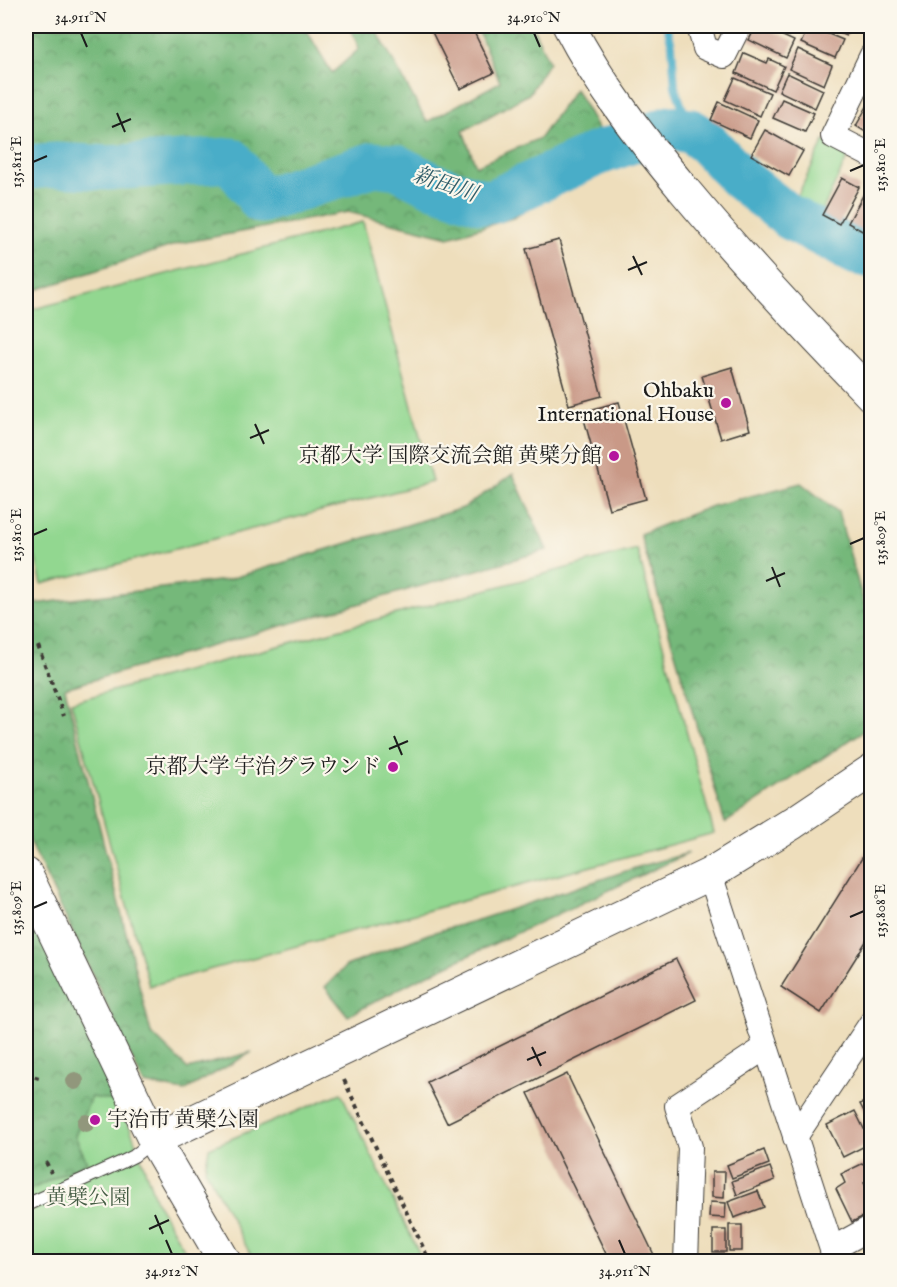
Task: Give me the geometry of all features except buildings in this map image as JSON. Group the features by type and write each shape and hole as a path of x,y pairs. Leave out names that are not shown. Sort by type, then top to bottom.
{"street":[{"path":"569,26 609,93 649,148 719,232 796,318 872,396"},
{"path":"699,26 705,48 724,56 740,26"},
{"path":"872,55 833,136 872,156"},
{"path":"154,1140 710,874 793,824 872,770"},
{"path":"26,874 154,1140 225,1262"},
{"path":"710,874 834,1255 872,1227"},
{"path":"795,1137 872,1022"},
{"path":"686,1262 690,1147 677,1106 766,1047"}],"lane":[{"path":"26,1205 134,1156 154,1140"}],"path":[{"path":"38,646 64,716"},
{"path":"26,1074 39,1078"},
{"path":"344,1079 430,1262"},
{"path":"46,1162 51,1173"}],"green space":[{"path":"26,26 267,26 275,29 286,26 304,26 332,73 359,49 350,26 374,26 427,122 500,82 476,26 532,26 549,62 529,94 463,131 476,166 540,138 575,89 615,158 513,218 449,237 348,212 181,243 36,290 26,291"},
{"path":"824,141 849,154 819,218 803,209 795,201"},
{"path":"363,222 432,482 42,584 26,521 26,311"},
{"path":"513,474 547,550 65,688 151,1033 188,1069 252,1052 184,1091 144,1084 26,833 26,605 226,580 463,508"},
{"path":"801,483 838,512 871,628 871,726 725,823 640,534 712,506"},
{"name":"京都大学 宇治グラウンド","path":"637,549 714,833 149,986 71,702"},
{"path":"689,853 412,982 348,1016 325,987 346,966 428,934"},
{"path":"26,898 120,1102 91,1097 75,1136 87,1162 26,1192"},
{"name":"黄檗公園","path":"26,906 131,1130 156,1201 191,1261 26,1261"},
{"path":"341,1093 423,1261 254,1261 205,1169 209,1148"}],"waterway":[{"path":"667,26 672,45 675,87 691,131"},
{"name":"新田川","path":"26,167 56,165 108,168 231,160 261,201 374,164 397,167 435,186 484,202 494,201 596,154 670,128 691,131 707,143 740,178 789,217 857,253 872,256"}],"place":[{"name":"Ohbaku International House","path":"726,403"},
{"name":"京都大学 国際交流会館 黄檗分館","path":"614,456"},
{"name":"京都大学 宇治グラウンド","path":"393,767"},
{"name":"宇治市 黄檗公園","path":"95,1120"}]}
